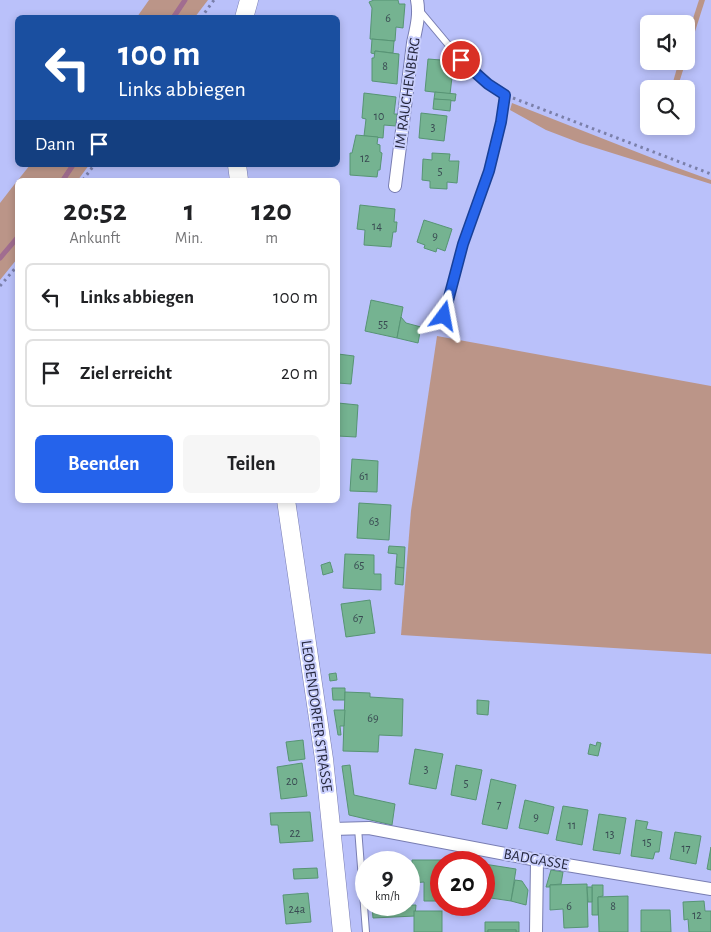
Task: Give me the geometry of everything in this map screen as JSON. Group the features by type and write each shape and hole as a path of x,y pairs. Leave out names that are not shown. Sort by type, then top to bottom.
{"main road":[{"path":"245,15 249,0"},
{"name":"LEOBENDORFER STRASSE","path":"286,503 324,759 342,932"}],"street":[{"name":"IM RAUCHENBERG","path":"394,186 418,5"},
{"name":"BADGASSE","path":"332,829 369,828 537,860 711,890"},
{"path":"536,932 537,860"}],"lane":[{"path":"418,5 461,60 488,84 505,95 493,158 463,244 444,316"},
{"path":"358,828 366,932"}],"path":[{"path":"203,15 214,0"},
{"path":"505,95 711,174"},
{"path":"84,178 93,167"},
{"path":"0,286 15,268"}],"shaded area":[{"path":"149,0 208,0 197,15 138,15"},
{"path":"699,0 705,0 695,32 694,15"},
{"path":"676,70 683,70 680,80 674,80"},
{"path":"512,103 711,180 711,184 580,143 546,130 510,110"},
{"path":"28,167 88,167 79,178 20,178"},
{"path":"15,184 15,261 0,280 0,203"},
{"path":"437,336 711,386 711,654 401,635 411,511"}],"building":[{"path":"374,0 398,0 399,4 405,4 403,28 396,27 395,41 370,39 372,8 369,2"},
{"path":"372,39 394,41 393,53 375,51 375,54 371,53"},
{"path":"375,51 399,54 397,84 372,81 372,58 374,58"},
{"path":"428,59 454,61 450,94 425,91"},
{"path":"435,92 456,94 455,101 434,99"},
{"path":"364,93 396,97 394,114 397,114 396,126 384,125 383,138 364,136 366,119 362,118"},
{"path":"434,99 451,100 450,111 433,109"},
{"path":"421,113 447,116 444,141 419,138"},
{"path":"356,135 378,137 377,144 380,145 380,152 382,153 380,170 378,170 377,177 350,175 350,153 352,153"},
{"path":"432,153 450,154 449,161 459,161 457,183 447,182 447,189 430,188 430,181 422,180 423,159 432,160"},
{"path":"360,205 395,209 394,222 397,222 396,232 393,232 391,247 364,245 365,230 357,229"},
{"path":"424,220 452,229 445,251 437,248 436,252 424,248 425,245 417,242"},
{"path":"371,300 403,307 397,338 365,331"},
{"path":"401,317 406,323 421,327 418,343 397,338"},
{"path":"340,354 354,356 351,384 340,383"},
{"path":"340,403 358,405 356,437 340,436"},
{"path":"352,459 378,461 377,492 350,491"},
{"path":"359,503 391,505 389,540 357,538"},
{"path":"389,546 405,547 404,568 396,567 397,554 388,553"},
{"path":"345,554 374,555 374,574 381,574 381,590 343,588"},
{"path":"330,562 333,572 323,575 321,565"},
{"path":"396,567 404,568 403,585 395,584"},
{"path":"370,600 375,633 346,637 341,604"},
{"path":"336,673 337,680 330,681 329,674"},
{"path":"332,688 345,688 345,700 333,700"},
{"path":"345,692 370,693 370,697 403,699 402,736 379,735 378,752 343,751"},
{"path":"477,700 489,701 488,715 477,714"},
{"path":"334,710 345,710 344,726 340,726 341,735 338,735"},
{"path":"303,740 305,759 289,761 286,742"},
{"path":"597,742 601,743 598,756 588,754 590,744 596,746"},
{"path":"415,749 443,754 436,789 409,784"},
{"path":"302,763 307,796 281,799 277,767"},
{"path":"350,765 354,795 395,804 392,825 349,815 342,766"},
{"path":"456,765 482,770 476,800 451,795"},
{"path":"491,779 516,785 507,829 482,824"},
{"path":"525,800 554,807 548,834 519,828"},
{"path":"563,806 588,810 582,845 556,840"},
{"path":"310,812 313,841 280,843 278,825 271,825 270,813"},
{"path":"599,814 626,818 620,854 593,850"},
{"path":"636,820 648,822 646,829 662,832 659,852 655,852 653,859 631,856"},
{"path":"675,832 701,836 696,864 670,859"},
{"path":"711,847 711,870 707,869"},
{"path":"420,860 430,860 430,901 424,901 424,882 420,882"},
{"path":"495,866 516,869 511,901 495,899"},
{"path":"317,868 318,878 294,879 293,869"},
{"path":"551,870 563,872 561,884 546,887"},
{"path":"515,880 522,881 528,890 526,905 511,901"},
{"path":"587,884 588,927 564,928 563,909 550,910 550,885"},
{"path":"592,885 603,885 603,896 598,897 598,915 592,915"},
{"path":"587,887 592,887 592,902 588,902"},
{"path":"308,893 311,922 286,924 283,895"},
{"path":"628,896 628,932 599,932 598,897"},
{"path":"704,901 705,911 711,911 711,932 689,932 688,919 684,920 683,902"},
{"path":"641,910 670,910 671,932 641,932"},
{"path":"420,911 430,911 430,916 442,916 442,932 414,932 414,916 420,916"},
{"path":"373,916 415,916 373,918"},
{"path":"485,922 519,922 519,932 516,932 516,930 488,930 488,932 485,932"},
{"path":"488,930 516,930 516,932 488,932"}],"waterway":[{"path":"175,15 185,0"},
{"path":"64,178 72,167"},
{"path":"0,258 15,240"}],"route":[{"path":"444,316 463,244 495,151 505,95 474,73 461,60"}]}
